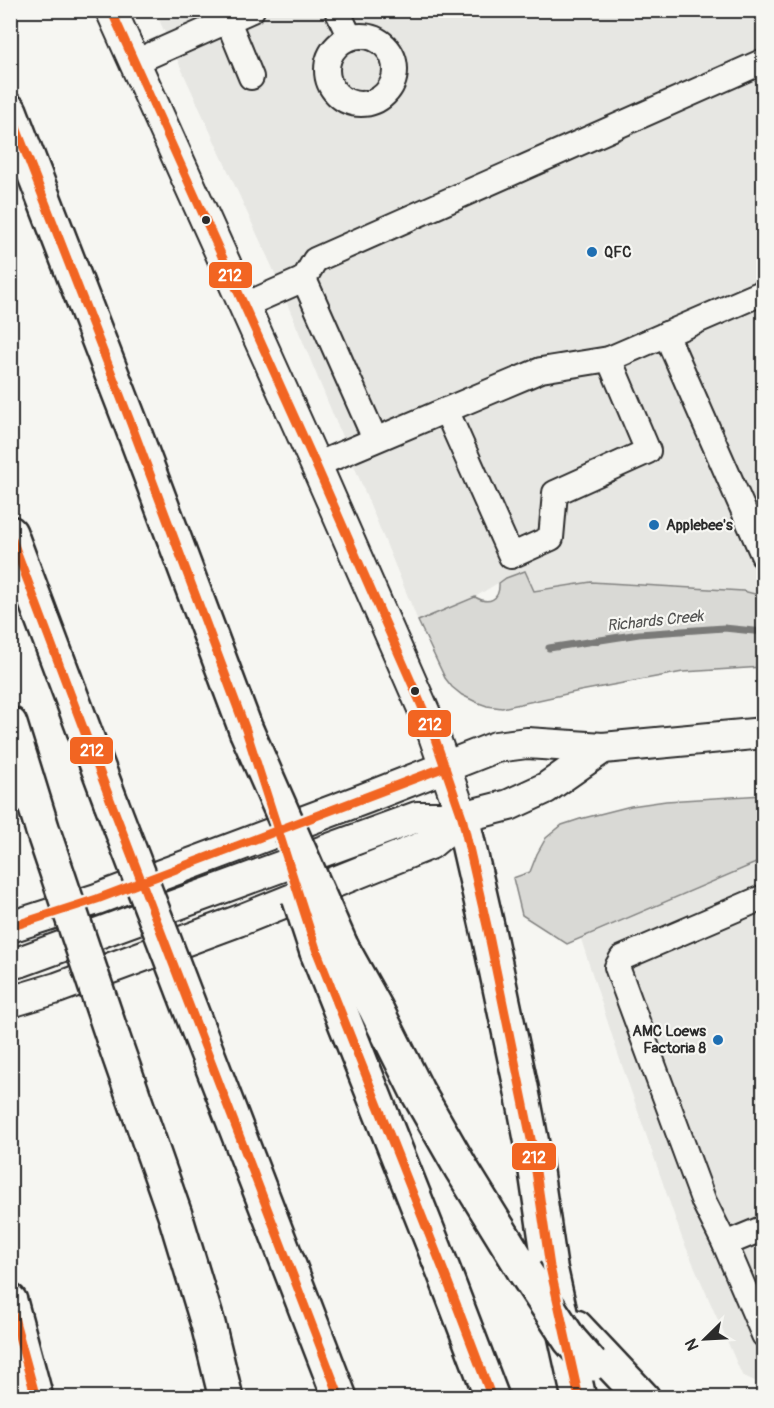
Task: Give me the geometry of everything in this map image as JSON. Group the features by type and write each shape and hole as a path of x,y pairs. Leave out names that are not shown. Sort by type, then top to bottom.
{"highway":[{"path":"10,111 329,949 444,1272 492,1398"},
{"path":"10,533 340,1398"},
{"path":"10,724 113,1038 175,1215 208,1324 226,1398"},
{"path":"462,817 488,926 521,1087 550,1267 579,1398"},
{"path":"329,949 376,1009 423,1101 467,1178 570,1340 597,1359 643,1398"},
{"path":"175,1215 194,1330 209,1398"},
{"path":"10,1301 36,1398"},
{"path":"597,1359 621,1398"}],"main road":[{"path":"111,10 431,727 462,817"},
{"path":"10,927 119,890 496,747 526,743 603,748 764,734"},
{"path":"10,964 417,817 462,817 509,805 546,788 603,748"},
{"path":"10,1002 57,988 238,921 430,844 462,817"}],"lane":[{"path":"135,62 227,16 252,10"},
{"path":"337,10 350,38"},
{"path":"227,16 252,76"},
{"path":"243,306 304,279 315,260 764,61"},
{"path":"304,279 375,440"},
{"path":"316,465 541,370 609,359 764,292"},
{"path":"666,334 764,557"},
{"path":"446,410 511,556 551,538 555,493 648,451 609,359"},
{"path":"764,897 622,958 617,967 704,1202 725,1244 764,1335"},
{"path":"725,1244 764,1228"}],"shaded area":[{"path":"155,11 763,11 763,595 743,591 591,582 533,591 506,578 475,597 418,621 273,269"},
{"path":"525,571 534,591 591,582 743,591 763,596 763,667 683,672 502,708 476,702 462,695 445,678 418,621 475,597 489,601 496,597 499,583"},
{"path":"763,795 763,860 567,944 522,915 513,878 530,872 546,838 562,825 631,806 666,801"},
{"path":"763,861 763,1385 742,1375 682,1238 581,939"}],"waterway":[{"name":"Richards Creek","path":"549,648 639,634 724,628 764,632"}],"transit line":[{"name":"212","path":"111,10 431,727 462,817 532,1144 550,1267 579,1398"},
{"name":"212","path":"10,112 130,421 246,730 317,952 492,1398"},
{"name":"212","path":"10,534 340,1398"},
{"name":"212","path":"10,927 97,899 445,767"},
{"name":"212","path":"10,1303 36,1398"}],"place":[{"name":"QFC","path":"592,252"},
{"name":"Applebee's","path":"654,525"},
{"name":"AMC Loews Factoria 8","path":"718,1040"}]}
